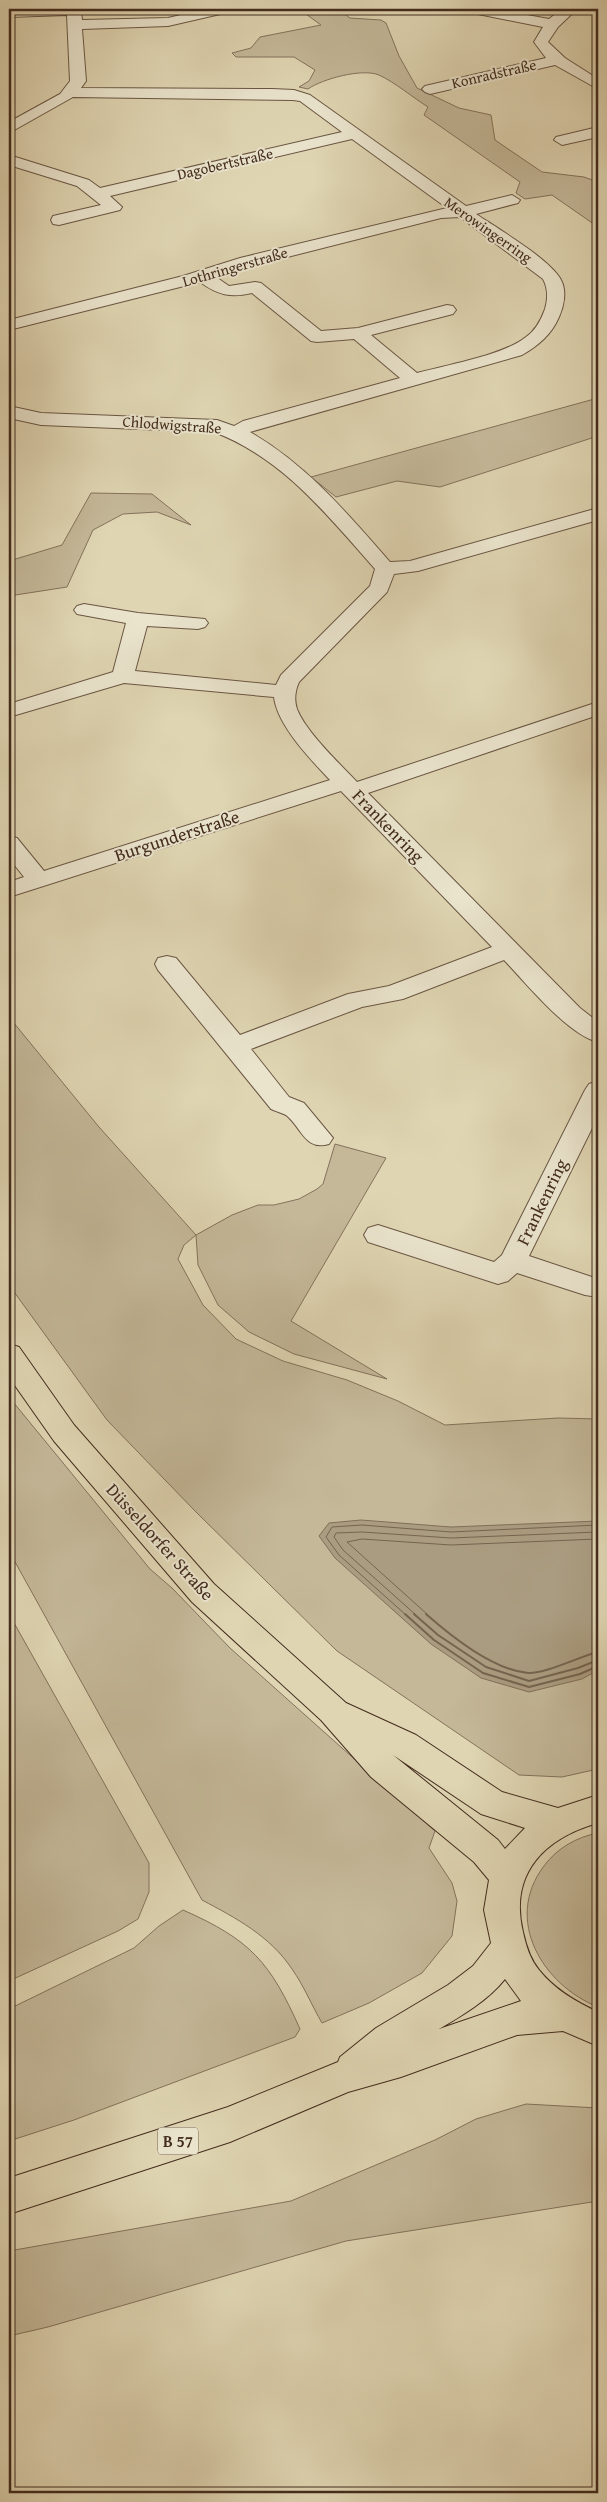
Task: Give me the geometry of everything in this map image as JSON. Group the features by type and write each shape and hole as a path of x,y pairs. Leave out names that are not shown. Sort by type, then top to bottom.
{"main road":[{"name":"Düsseldorfer Straße","path":"9,1355 64,1433 203,1593 332,1710 383,1767 486,1851 507,1877"},
{"name":"Düsseldorfer Straße","path":"332,1710 404,1746 493,1804 557,1822"},
{"path":"598,1809 583,1812 557,1822 527,1845 507,1877 501,1909 508,1948 526,1980 543,1999 563,2014 598,2030"},
{"name":"B 57","path":"345,2076 389,2040 461,1997 486,1977 508,1948"},
{"name":"B 57","path":"9,2196 230,2124 345,2076 401,2060 516,2018 563,2014"}],"street":[{"path":"9,12 168,22 224,9"},
{"path":"473,9 552,24"},
{"name":"Konradstraße","path":"570,9 552,24 541,42 546,51 557,60 598,84"},
{"path":"9,128 65,97 78,81 74,15"},
{"name":"Konradstraße","path":"430,89 557,60"},
{"name":"Merowingerring","path":"70,92 294,95 305,98 552,279 556,289 554,303 544,330 533,342 516,351 250,425 237,432"},
{"path":"17,106 38,112"},
{"path":"562,140 598,132"},
{"name":"Dagobertstraße","path":"97,194 354,134"},
{"path":"9,160 83,183 114,207 59,220"},
{"name":"Lothringerstraße","path":"9,326 441,213 462,212 512,200"},
{"path":"230,267 317,337 358,333 447,310"},
{"path":"203,276 223,291 232,293 256,287"},
{"path":"358,333 413,379"},
{"name":"Chlodwigstraße","path":"10,414 41,420 217,426 237,432 265,448 315,491 385,568"},
{"path":"9,711 123,676 284,692 289,680 298,670 380,588 385,568 411,567 598,514"},
{"path":"84,610 138,619 198,623"},
{"path":"123,676 138,619"},
{"name":"Frankenring","path":"284,692 286,709 304,736 349,787 571,1014 598,1034"},
{"name":"Burgunderstraße","path":"9,890 349,787 598,708"},
{"path":"9,843 39,880"},
{"path":"235,1046 357,1000 394,993 508,950"},
{"path":"167,964 280,1103 295,1109 320,1138"},
{"name":"Frankenring","path":"378,1235 498,1274 513,1261 598,1090"},
{"name":"Frankenring","path":"513,1261 595,1288"}],"shaded area":[{"path":"299,9 338,9 350,18 381,20 386,23 399,56 417,88 459,108 491,115 495,140 542,172 584,177 598,182 598,227 552,195 525,199 516,193 520,182 424,115 428,107 379,75 363,73 342,76 332,78 308,89 299,87 309,81 315,70 294,57 236,57 232,53 251,48 260,37 321,25"},
{"path":"598,398 598,436 440,487 397,481 336,497 311,477"},
{"path":"91,493 152,494 191,525 157,512 123,514 93,530 67,587 9,596 9,561 62,545"},
{"path":"9,1017 99,1127 196,1235 184,1245 178,1259 203,1305 236,1339 283,1361 347,1380 398,1401 445,1425 558,1418 598,1419 598,1769 562,1777 519,1775 337,1651 196,1512 107,1420 9,1285"},
{"path":"335,1144 386,1158 291,1321 387,1379 294,1354 249,1332 218,1305 198,1265 196,1235 232,1215 258,1205 274,1205 299,1199 317,1189 323,1184"},
{"path":"9,1397 150,1569 172,1588 230,1648 435,1831 429,1848 452,1883 457,1901 452,1936 422,1973 369,2003 322,2023 304,1989 283,1957 252,1929 202,1900 9,1551"},
{"path":"9,1614 149,1863 149,1892 138,1919 118,1931 9,1981"},
{"path":"598,1833 598,2007 578,1997 546,1967 535,1948 529,1929 527,1908 532,1887 549,1860 568,1844"},
{"path":"183,1910 226,1932 256,1956 279,1986 289,2006 300,2029 295,2037 74,2120 9,2141 9,2009 134,1948 159,1926"},
{"path":"526,2104 598,2108 598,2201 346,2241 48,2327 9,2336 9,2251 291,2201 435,2140 476,2119"}],"water":[{"path":"361,1520 451,1527 598,1521 598,1670 582,1679 529,1692 481,1678 431,1644 335,1558 319,1536 329,1523"}]}
